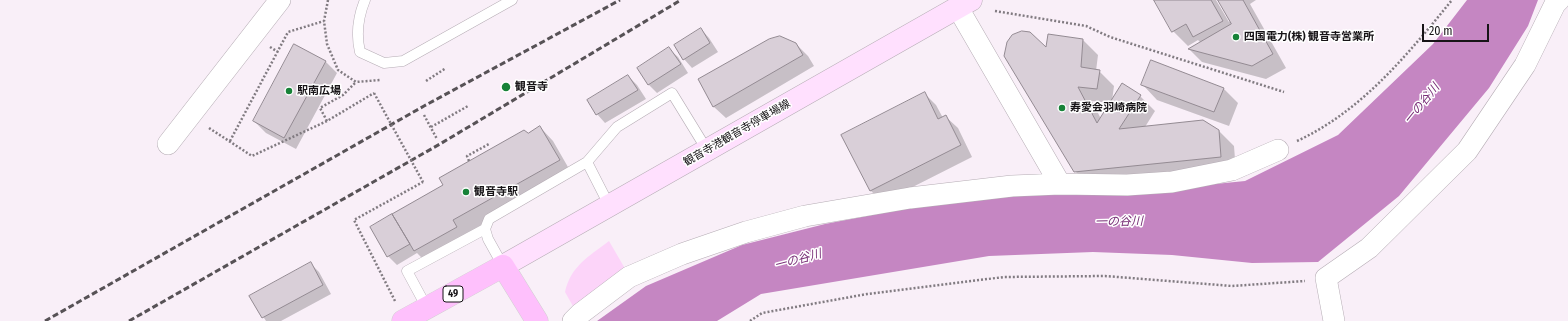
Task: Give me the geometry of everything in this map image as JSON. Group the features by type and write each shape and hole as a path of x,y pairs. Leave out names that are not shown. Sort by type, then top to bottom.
{"main road":[{"name":"観音寺港観音寺停車場線","path":"503,266 965,4"},
{"name":"49","path":"403,321 503,266"},
{"path":"503,266 537,321"}],"street":[{"path":"168,144 280,0"},
{"path":"1334,321 1326,278 1369,248 1467,151 1525,65 1555,4 1559,0"},
{"path":"965,4 1060,184"},
{"path":"573,321 629,277 682,254 746,232 805,216 910,198 1012,186 1060,184 1127,186 1172,182 1232,170 1278,150"}],"lane":[{"path":"365,0 361,9 357,38 360,52 384,63 403,61 512,0"},
{"path":"427,308 407,271 485,229 490,219 587,162 617,127 672,94 707,150"},
{"path":"587,162 609,205"},
{"path":"485,229 488,239 503,266"}],"path":[{"path":"1278,150 1318,132 1347,112 1394,68 1452,0"},
{"path":"995,11 1086,26 1110,37 1284,92"},
{"path":"230,142 288,32 324,21"},
{"path":"426,81 446,68"},
{"path":"327,121 320,108 343,95 356,82"},
{"path":"189,117 252,156 327,121 374,93 423,182 354,220 395,301"},
{"path":"431,127 468,106"},
{"path":"424,115 437,139"},
{"path":"469,161 467,156 488,144"},
{"path":"750,321 762,314 867,294 1004,278 1105,276 1232,286 1326,278"}],"shaded area":[{"path":"609,241 627,272 574,308 565,292 571,275 587,257"}],"water":[{"name":"一の谷川","path":"1467,0 1538,0 1528,26 1489,88 1399,196 1318,262 1252,263 1172,255 1093,252 989,256 761,294 717,321 597,321 646,286 742,245 825,224 919,206 1000,195 1126,193 1245,181 1338,135 1433,44"}],"building":[{"path":"1154,0 1211,0 1223,21 1193,37 1186,24 1172,32"},
{"name":"四国電力(株) 観音寺営業所","path":"1218,0 1243,0 1273,54 1252,66 1188,49 1231,24"},
{"path":"701,28 710,43 683,60 674,45"},
{"name":"寿愛会羽崎病院","path":"1022,31 1030,32 1046,47 1048,34 1083,39 1081,67 1100,70 1097,89 1078,87 1097,123 1122,83 1141,95 1119,129 1203,120 1219,130 1221,157 1074,172 1004,56 1007,42 1012,35"},
{"path":"780,36 796,43 803,55 713,107 698,79 769,39"},
{"name":"駅南広場","path":"294,44 326,61 284,138 253,121"},
{"path":"669,47 681,64 648,85 637,68"},
{"path":"1151,60 1224,88 1214,112 1141,85"},
{"path":"628,75 638,90 596,115 587,100"},
{"path":"925,92 938,119 946,115 961,145 870,191 841,135"},
{"name":"観音寺駅","path":"540,126 560,160 453,220 457,227 414,251 392,214 443,185 439,178 524,130 528,133"},
{"path":"392,214 410,244 387,257 370,227"},
{"path":"311,262 323,285 262,318 249,296"}],"railway":[{"path":"45,321 424,106 620,0"},
{"path":"129,321 440,144 681,0"}],"place":[{"name":"四国電力(株) 観音寺営業所","path":"1236,37"},
{"name":"観音寺","path":"506,87"},
{"name":"駅南広場","path":"289,91"},
{"name":"寿愛会羽崎病院","path":"1062,108"},
{"name":"観音寺駅","path":"466,192"}]}
